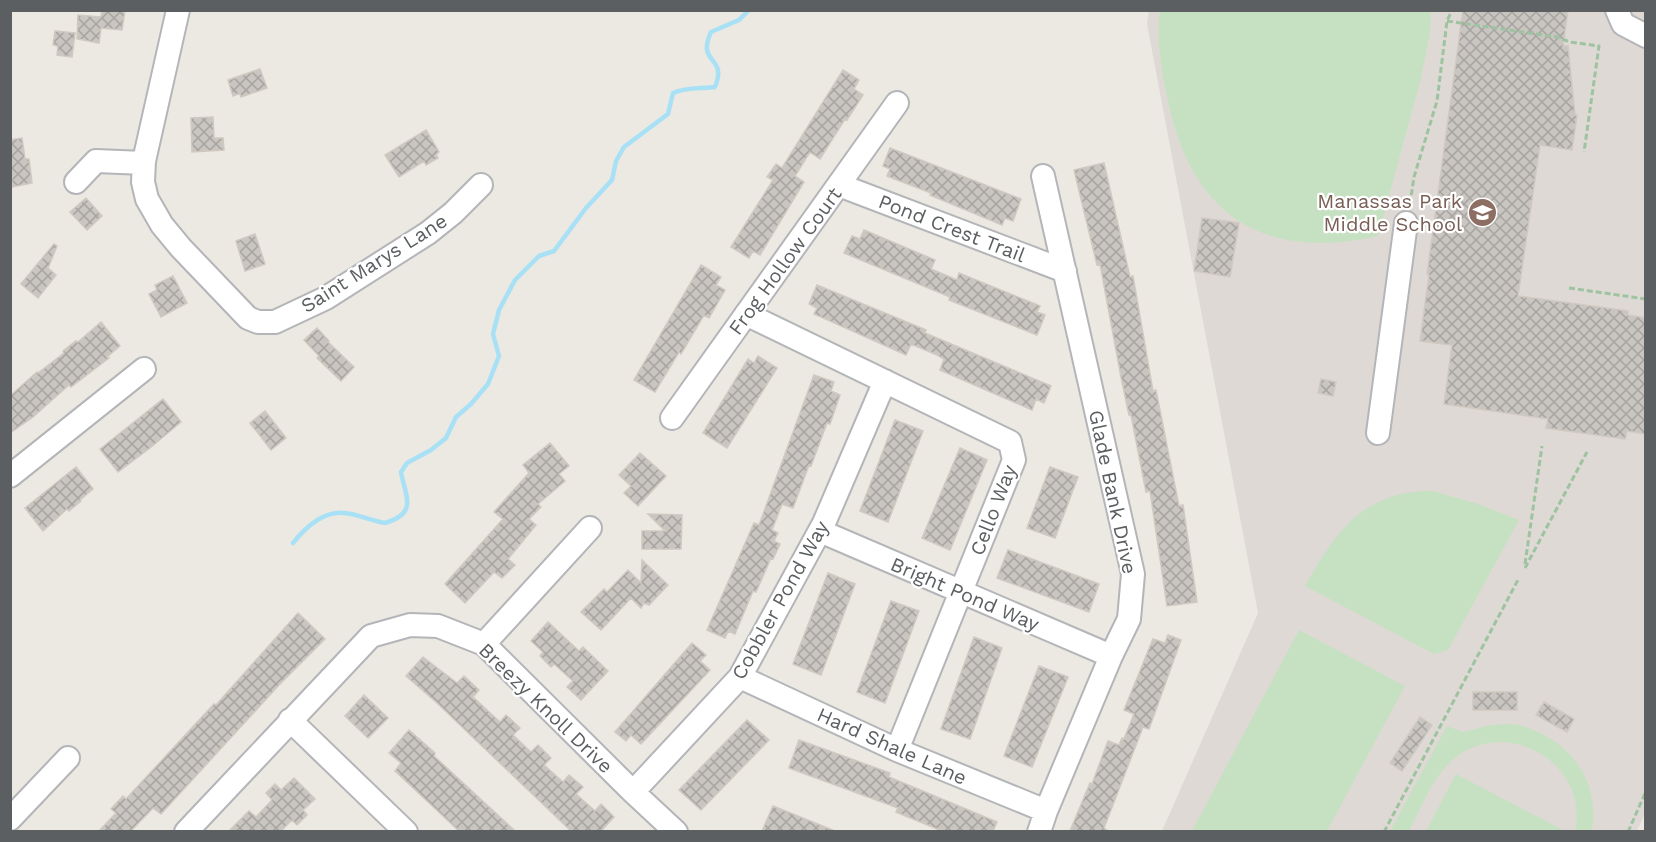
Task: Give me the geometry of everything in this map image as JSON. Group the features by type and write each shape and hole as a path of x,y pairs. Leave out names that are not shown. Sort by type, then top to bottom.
{"street":[{"name":"Saint Marys Lane","path":"178,10 144,163 143,182 147,199 162,225 248,318 269,323 326,298 428,233 453,213 481,185"},
{"path":"1617,10 1623,24 1646,36"},
{"name":"Frog Hollow Court","path":"672,418 897,103"},
{"path":"76,182 96,161 144,163"},
{"name":"Glade Bank Drive","path":"1043,176 1133,574 1129,619 1111,656 1043,821"},
{"name":"Pond Crest Trail","path":"839,185 1065,270"},
{"path":"1378,433 1406,223"},
{"name":"Cello Way","path":"746,314 1010,442 1014,460 897,750"},
{"path":"10,476 144,369"},
{"name":"Cobbler Pond Way","path":"633,792 741,677 820,531 885,381"},
{"path":"484,644 590,528"},
{"name":"Bright Pond Way","path":"820,531 1111,656"},
{"name":"Breezy Knoll Drive","path":"186,831 371,636 410,625 438,626 484,644 633,792 676,831"},
{"name":"Hard Shale Lane","path":"741,677 1043,821"},
{"path":"290,720 406,831"},
{"path":"10,819 68,758"}],"path":[{"path":"1406,223 1414,177 1437,101 1447,21 1452,10"},
{"path":"1447,21 1557,37 1570,42 1599,46 1584,152"},
{"path":"1569,288 1646,299"},
{"path":"1542,446 1525,568 1587,452"},
{"path":"1384,831 1519,578"},
{"path":"1628,831 1646,791"}],"shaded area":[{"path":"1149,10 1645,11 1646,811 1637,831 1162,831 1258,613 1147,24"}],"green space":[{"path":"1160,11 1431,11 1430,32 1421,78 1378,236 1336,242 1299,242 1266,234 1237,220 1213,199 1193,171 1178,137 1161,64"},
{"path":"1433,491 1478,504 1519,520 1448,650 1434,654 1305,586 1329,548 1354,518 1388,498 1408,493"},
{"path":"1299,630 1405,686 1327,831 1192,831"},
{"path":"1516,724 1533,730 1547,736 1570,755 1579,766 1591,793 1593,826 1591,831 1575,831 1576,808 1571,788 1560,770 1544,756 1525,746 1504,742 1483,744 1462,753 1453,760 1437,778 1409,831 1390,831 1447,726 1463,732 1491,725"},
{"path":"1456,774 1563,830 1426,831"}],"building":[{"path":"102,10 125,10 122,30 101,28 99,43 77,39 78,15 101,17"},
{"name":"Manassas Park Middle School","path":"1463,10 1568,10 1563,46 1568,46 1575,115 1577,115 1572,150 1540,145 1518,296 1628,311 1628,315 1646,318 1646,434 1627,431 1625,439 1546,428 1548,419 1444,404 1452,345 1420,341"},
{"path":"55,31 75,33 72,57 57,55 58,46 53,45"},
{"path":"260,69 267,88 241,97 240,93 233,96 228,80"},
{"path":"843,70 859,80 854,89 863,95 820,159 810,152 795,176 804,182 760,255 753,251 749,258 731,247 773,180 767,177 776,164 782,168"},
{"path":"213,117 214,138 223,138 224,150 192,152 191,118"},
{"path":"426,130 439,152 436,155 438,158 426,165 424,161 399,177 385,155"},
{"path":"22,138 25,159 29,159 32,183 12,187 10,140"},
{"path":"890,148 1021,199 1013,221 1005,218 1002,225 887,176 890,169 883,166"},
{"path":"1104,163 1130,277 1133,276 1153,391 1156,390 1179,506 1183,505 1197,602 1167,606 1150,491 1146,492 1100,264 1097,265 1074,170"},
{"path":"86,198 102,216 87,230 70,212"},
{"path":"1202,218 1239,223 1230,277 1194,271"},
{"path":"864,230 935,260 931,269 957,280 959,273 1040,306 1037,312 1045,315 1037,335 949,300 950,297 844,253 852,236 860,239"},
{"path":"255,234 265,264 245,271 236,241"},
{"path":"54,244 57,246 48,268 56,275 38,298 21,284"},
{"path":"701,265 721,277 716,285 725,290 709,318 704,315 655,392 634,380"},
{"path":"173,276 187,303 161,317 149,294 157,290 155,285"},
{"path":"817,285 926,330 925,333 1051,386 1044,403 1036,399 1032,410 940,370 944,359 937,355 911,344 906,355 814,314 817,308 809,304"},
{"path":"101,322 120,346 107,357 109,358 71,387 69,385 33,417 10,433 10,396"},
{"path":"317,328 354,367 341,381 317,358 319,356 304,340"},
{"path":"758,356 777,368 727,448 703,433 748,359 754,363"},
{"path":"814,375 834,382 831,391 840,395 830,424 827,423 793,508 782,504 772,530 778,533 774,541 780,544 773,559 771,558 756,592 753,591 735,634 728,631 725,638 707,630 754,523 759,525"},
{"path":"1321,379 1336,382 1333,396 1318,393"},
{"path":"163,399 181,422 118,472 100,449"},
{"path":"265,411 286,438 271,450 250,423"},
{"path":"895,420 923,431 888,522 860,511"},
{"path":"550,443 569,466 559,474 565,481 538,504 541,507 529,519 536,525 508,559 515,565 502,578 494,572 465,603 445,584 503,519 494,512 529,473 523,465"},
{"path":"960,448 987,460 950,550 922,538"},
{"path":"640,453 666,476 638,506 624,493 631,486 619,475"},
{"path":"76,467 93,489 43,531 25,508"},
{"path":"1050,467 1078,477 1055,538 1027,528"},
{"path":"648,514 682,515 681,549 642,549 642,531 665,531"},
{"path":"1008,550 1099,584 1089,612 997,578"},
{"path":"642,560 668,585 649,605 644,603 641,608 631,598 601,630 581,612 604,589 607,592 628,570 641,583"},
{"path":"828,573 855,584 821,675 793,664"},
{"path":"891,601 919,611 885,703 857,692"},
{"path":"298,613 325,639 279,685 161,814 153,808 131,831 99,831 116,813 111,809 123,796 126,799 214,704 216,705"},
{"path":"548,622 579,651 583,647 608,671 581,700 567,687 573,681 554,664 551,667 540,656 543,652 531,641"},
{"path":"1168,635 1181,640 1149,729 1143,727 1104,828 1108,831 1070,831 1090,783 1092,784 1108,741 1119,745 1122,738 1124,739 1134,714 1124,710 1153,639 1165,643"},
{"path":"974,637 1002,648 970,739 941,729"},
{"path":"692,643 706,655 700,661 710,670 641,744 631,735 626,741 615,732"},
{"path":"423,657 457,683 464,676 479,690 473,697 500,722 506,715 520,728 513,735 531,752 538,745 551,758 544,765 563,782 569,775 583,787 576,794 595,811 601,804 614,817 601,831 571,831 406,676"},
{"path":"1039,666 1068,677 1032,767 1004,756"},
{"path":"1473,692 1517,692 1517,710 1473,710"},
{"path":"364,695 388,718 368,738 345,716"},
{"path":"1544,702 1574,719 1567,732 1536,715"},
{"path":"1420,717 1432,725 1402,771 1390,763"},
{"path":"747,720 769,740 701,810 679,790"},
{"path":"409,730 515,831 459,831 395,771 401,763 389,753"},
{"path":"799,740 890,773 889,777 997,822 993,831 942,831 896,812 898,808 789,768"},
{"path":"294,778 315,799 303,810 307,815 297,825 292,820 281,831 229,831 249,811 256,817 272,800 266,793 275,784 281,790"},
{"path":"773,806 835,831 762,831"}],"waterway":[{"path":"293,543 309,526 336,513 385,523 402,514 406,509 407,496 401,472 407,463 431,450 446,438 456,417 488,384 499,356 493,334 499,310 515,280 539,256 554,251 586,208 612,180 616,161 624,147 668,114 673,93 688,89 715,87 718,70 707,50 711,32 739,20 749,10"}],"place":[{"name":"Manassas Park Middle School","path":"1483,212"}]}
